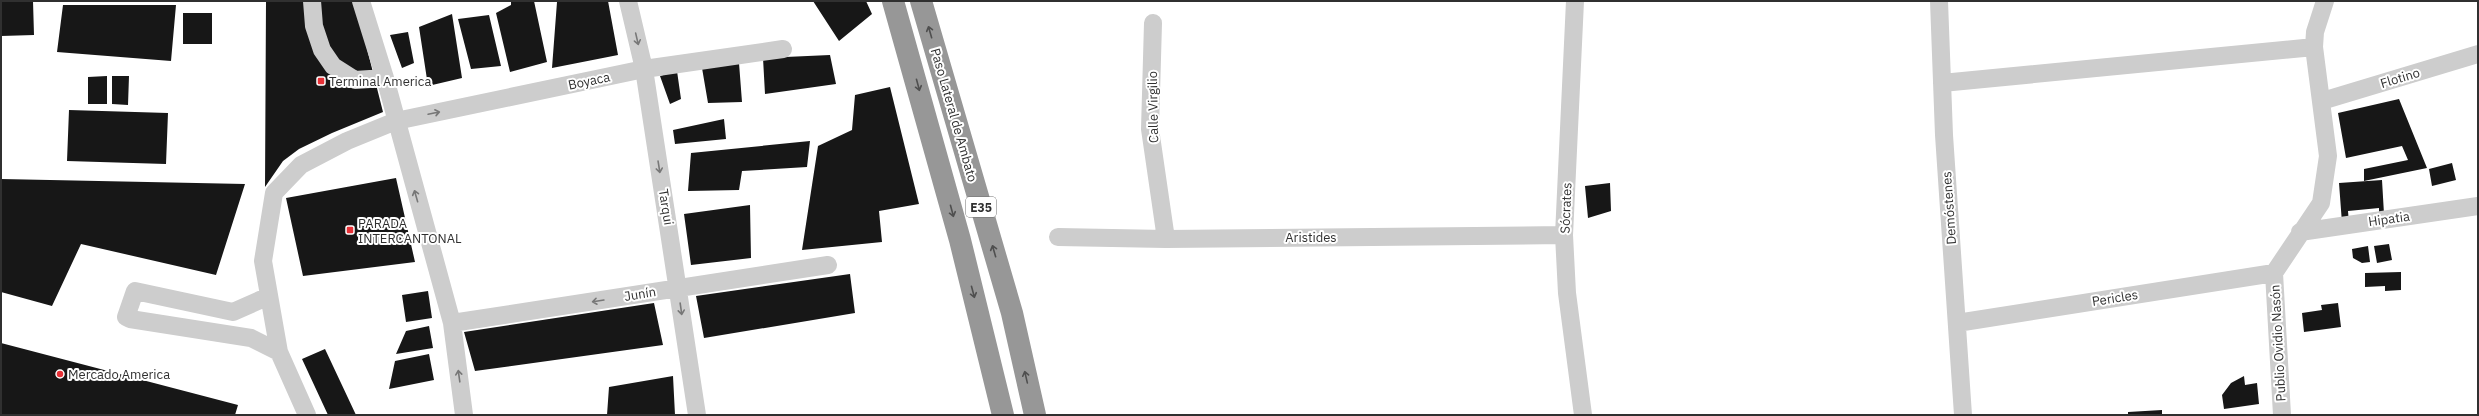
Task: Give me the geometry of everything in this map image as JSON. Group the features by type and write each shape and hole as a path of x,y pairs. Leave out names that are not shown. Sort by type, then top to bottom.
{"highway":[{"name":"Paso Lateral de Ambato","path":"893,1 960,240 1003,415"},
{"name":"Paso Lateral de Ambato","path":"921,1 1012,313 1035,415"}],"street":[{"path":"312,1 314,26 322,50 333,66 355,80 384,78"},
{"path":"361,1 452,323 464,415"},
{"name":"Tarqui","path":"628,1 644,69 697,415"},
{"name":"Sócrates","path":"1575,1 1564,236 1567,293 1583,415"},
{"name":"Demóstenes","path":"1938,1 1957,323 1964,415"},
{"name":"Publio Ovidio Nasón","path":"2282,415 2274,273 2300,232 2321,203 2328,156 2314,47 2315,32 2325,1"},
{"name":"Calle Virgilio","path":"1153,23 1150,129 1166,238"},
{"path":"1942,83 2314,47"},
{"name":"Boyaca","path":"307,415 279,352 263,261 274,193 301,165 347,141 396,121 644,69 784,49"},
{"name":"Flotino","path":"2322,102 2478,54"},
{"name":"Hipatia","path":"2300,232 2478,206"},
{"name":"Aristides","path":"1058,237 1166,238 1564,236"},
{"name":"Junín","path":"452,323 828,265"},
{"name":"Pericles","path":"1957,323 2274,273"},
{"path":"269,296 233,312 135,291 126,317 130,319 251,338 279,352"}],"building":[{"path":"1,1 33,1 34,35 1,36"},
{"name":"Terminal America","path":"266,1 355,1 383,112 332,133 299,149 283,161 265,187"},
{"path":"511,1 534,1 547,62 510,72 496,13 511,5"},
{"path":"608,1 618,55 552,68 557,2"},
{"path":"813,1 866,1 872,14 839,41"},
{"path":"63,5 176,5 171,61 57,52"},
{"path":"183,13 212,13 212,44 183,44"},
{"path":"452,14 462,78 428,86 419,27"},
{"path":"489,15 501,66 471,69 458,19"},
{"path":"408,32 414,63 402,68 390,35"},
{"path":"830,55 836,84 765,94 763,58"},
{"path":"739,63 742,102 708,103 702,68"},
{"path":"677,71 681,99 670,104 660,76"},
{"path":"107,76 107,104 88,104 88,77"},
{"path":"112,76 129,76 128,105 112,104"},
{"path":"890,87 919,204 879,211 882,242 802,250 818,146 852,130 855,95"},
{"path":"2399,99 2427,168 2364,181 2364,169 2408,160 2402,146 2346,158 2338,113"},
{"path":"69,110 168,113 166,164 67,161"},
{"path":"724,119 726,139 675,144 673,130"},
{"path":"810,141 807,167 742,171 739,190 688,191 691,153"},
{"path":"2452,163 2456,180 2432,186 2429,169"},
{"name":"PARADA INTERCANTONAL","path":"396,178 415,262 303,276 286,198"},
{"path":"1,179 245,184 216,275 81,244 52,306 1,292"},
{"path":"2382,180 2384,214 2379,214 2379,208 2348,211 2349,223 2342,223 2339,183"},
{"path":"1610,183 1611,211 1588,218 1585,186"},
{"path":"750,205 751,258 691,265 684,214"},
{"path":"2389,244 2392,260 2377,263 2374,246"},
{"path":"2368,246 2370,262 2362,263 2353,258 2352,249"},
{"path":"2401,272 2401,290 2385,291 2385,286 2365,287 2365,273"},
{"path":"850,274 855,313 704,338 696,296"},
{"path":"428,291 432,318 406,322 402,295"},
{"path":"654,303 663,345 475,371 464,332"},
{"path":"2338,303 2341,327 2304,332 2302,313 2322,310 2321,305"},
{"path":"429,326 433,348 396,354 406,331"},
{"name":"Mercado America","path":"1,343 238,405 235,415 1,415"},
{"path":"325,349 356,415 328,415 302,359"},
{"path":"429,354 434,380 389,389 395,361"},
{"path":"673,376 675,415 607,415 609,387"},
{"path":"2244,376 2245,385 2257,383 2259,404 2224,409 2222,395 2231,383"},
{"path":"2162,410 2162,415 2128,415 2128,412"}],"place":[{"name":"Terminal America","path":"321,81"},
{"name":"PARADA INTERCANTONAL","path":"350,230"},
{"name":"Mercado America","path":"60,374"}]}
